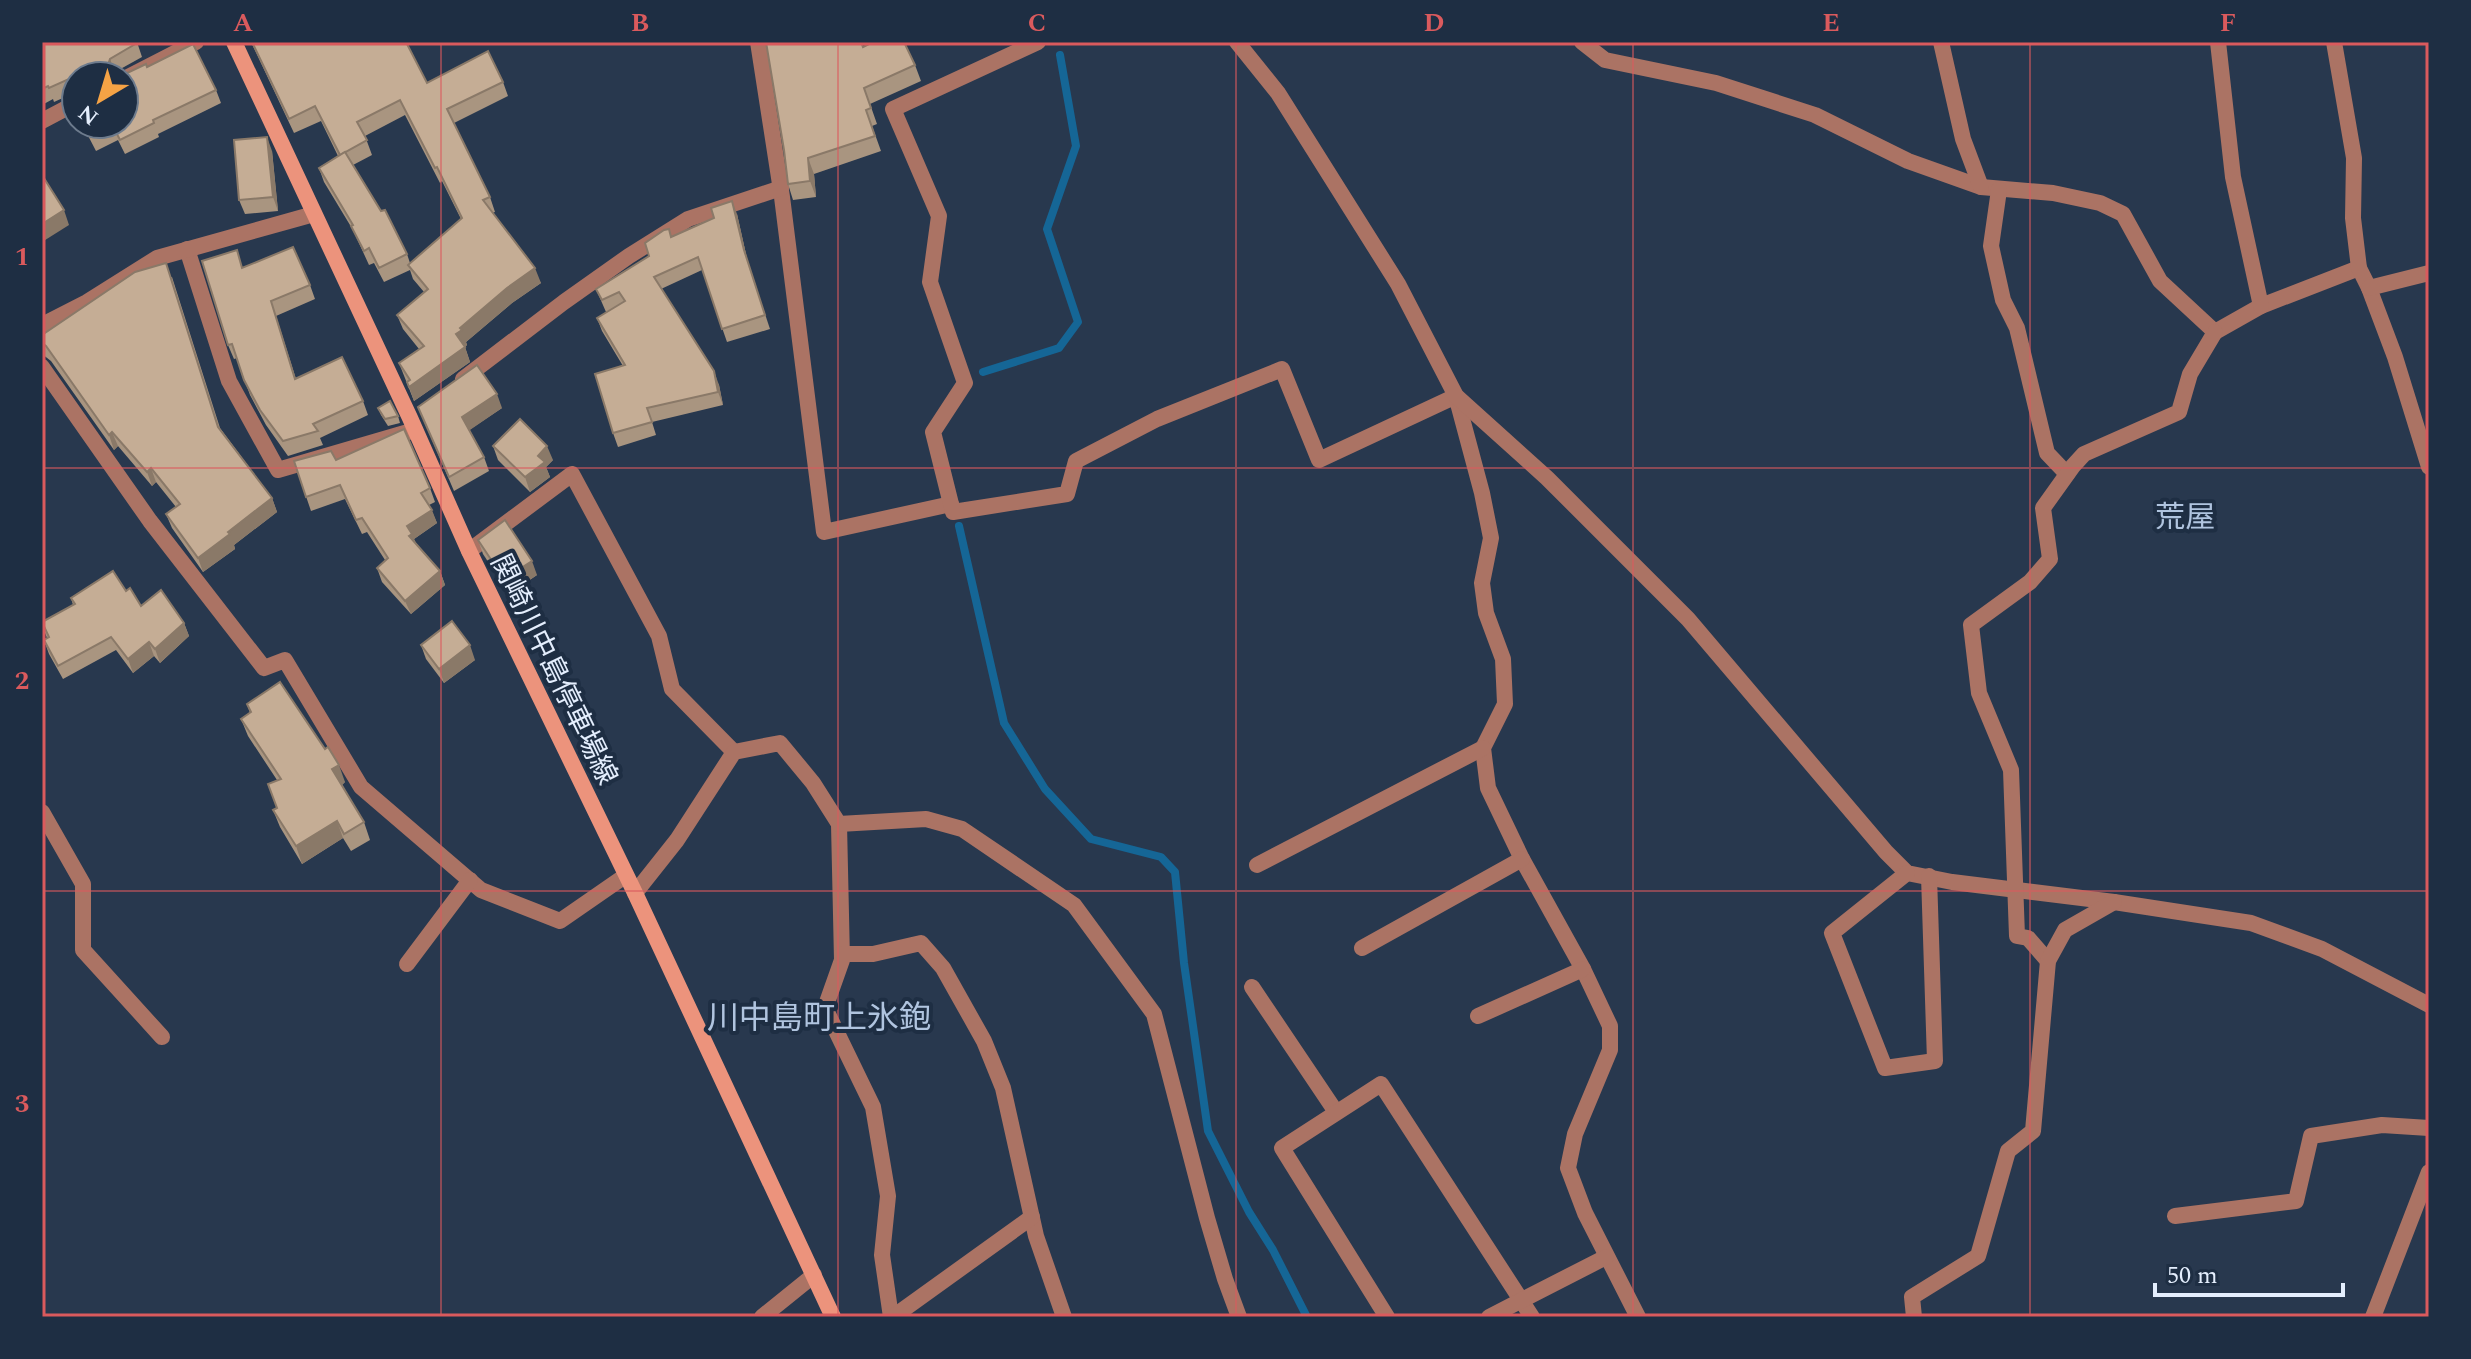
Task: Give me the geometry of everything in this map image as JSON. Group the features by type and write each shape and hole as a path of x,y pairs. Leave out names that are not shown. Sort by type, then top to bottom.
{"main road":[{"name":"関崎川中島停車場線","path":"234,42 314,214 416,419 469,551 635,893 833,1317"}],"street":[{"path":"157,42 164,59"},
{"path":"140,71 196,42"},
{"path":"758,42 781,188 824,532 951,504"},
{"path":"1038,42 893,109 939,216 930,282 965,383 933,432 953,512 1067,494 1076,461 1157,419 1282,369 1319,460 1456,396"},
{"path":"1237,42 1278,93 1398,284 1456,396 1491,538 1482,583 1486,613 1503,659 1505,704 1483,748 1488,788 1610,1026 1610,1050 1575,1134 1568,1168 1585,1213 1638,1317"},
{"path":"1582,42 1605,60 1716,83 1815,115 1908,161 1981,187 2053,193 2100,203 2123,214 2160,281 2215,332"},
{"path":"1941,42 1963,139 1981,187"},
{"path":"2218,42 2233,177 2261,306"},
{"path":"2334,42 2354,158 2353,218 2359,268 2395,357 2429,465"},
{"path":"42,121 60,111"},
{"path":"448,390 564,302 688,219 781,188"},
{"path":"1999,190 1991,246 2003,300 2017,328 2047,453 2067,474"},
{"path":"42,325 87,302 157,258 314,214"},
{"path":"187,249 229,381 278,470 416,419"},
{"path":"2048,961 2028,938 2017,936 2011,770 1979,693 1971,625 2030,582 2050,559 2043,508 2084,454 2179,412 2190,374 2215,332 2261,306 2359,268"},
{"path":"2369,288 2429,273"},
{"path":"42,367 150,521 264,668 285,660 361,787 481,890 560,921 625,876"},
{"path":"1456,396 1547,478 1688,619 1907,873 1952,882 2251,923 2322,949 2429,1005"},
{"path":"469,551 572,474 659,636 672,689 734,752"},
{"path":"635,893 677,840 734,752 780,743 813,783 839,824 842,960 825,1008 873,1107 888,1196 882,1255 892,1317 1032,1217"},
{"path":"1257,865 1483,748"},
{"path":"42,812 83,884 83,950 162,1037"},
{"path":"839,824 926,819 962,829 1074,905 1154,1014 1207,1218 1239,1317"},
{"path":"1362,948 1522,859"},
{"path":"1907,873 1832,933 1885,1068 1935,1061 1929,876"},
{"path":"407,964 470,880"},
{"path":"1914,1317 1912,1297 1978,1256 2008,1151 2033,1131 2048,961 2065,930 2114,902"},
{"path":"842,954 873,954 921,943 943,968 984,1041 1003,1088 1036,1236 1064,1317"},
{"path":"1478,1016 1583,969"},
{"path":"1252,987 1336,1112"},
{"path":"1387,1317 1282,1148 1381,1084 1532,1317"},
{"path":"2175,1216 2296,1201 2311,1136 2382,1125 2429,1128"},
{"path":"2373,1317 2429,1172"},
{"path":"1489,1317 1606,1257"},
{"path":"762,1317 814,1275"}],"building":[{"path":"42,42 137,42 110,60 60,60 60,83 42,89"},
{"path":"252,42 406,42 427,83 488,51 503,82 447,109 490,197 483,200 535,268 460,328 462,330 456,334 465,347 409,387 407,382 410,380 399,363 424,346 397,315 428,289 408,265 462,218 400,100 357,122 367,140 340,155 315,106 289,119"},
{"path":"766,42 861,42 863,47 873,42 904,42 915,65 864,88 871,108 866,110 875,136 808,158 810,181 788,184"},
{"path":"193,44 216,90 153,120 154,123 140,130 140,67 146,64 147,67"},
{"path":"267,137 273,197 239,200 234,140"},
{"path":"345,152 381,211 385,210 407,254 379,268 369,248 364,251 353,225 319,168"},
{"path":"42,175 64,210 42,224"},
{"path":"732,201 765,315 722,329 698,257 654,277 714,371 718,392 647,408 652,422 613,433 595,374 625,365 597,318 625,301 619,292 602,300 596,289 649,256 645,243 664,230 669,229 671,237 714,218 711,208"},
{"path":"293,247 310,285 271,301 295,379 342,357 363,401 313,424 318,431 283,441 260,410 244,380 232,344 228,345 202,261 237,250 242,268"},
{"path":"166,263 218,427 272,498 198,558 166,514 180,504 151,468 147,472 112,432 109,435 42,343 42,335 135,272"},
{"path":"477,365 497,394 462,417 484,457 449,477 418,407"},
{"path":"390,401 398,416 385,419 378,408"},
{"path":"520,419 547,446 538,456 545,462 525,477 493,446"},
{"path":"404,429 430,488 421,493 432,510 407,526 412,534 409,536 440,571 405,601 377,568 388,558 362,518 356,520 340,485 306,497 294,461 331,451 336,460"},
{"path":"505,520 532,561 504,579 478,540"},
{"path":"113,571 126,591 130,588 141,606 161,590 184,623 155,649 149,642 128,659 111,637 58,666 44,640 49,637 42,622 75,604 71,598"},
{"path":"452,621 470,645 439,669 421,645"},
{"path":"280,682 339,765 332,769 364,822 344,834 337,821 296,846 273,810 277,808 268,784 281,779 241,719 251,712 247,704"}],"waterway":[{"path":"983,372 1059,348 1078,322 1047,229 1076,146 1060,55"},
{"path":"959,526 1004,723 1045,789 1091,839 1161,857 1175,872 1184,963 1208,1131 1307,1317"}],"district":[{"name":"荒屋","path":"2185,517"},
{"name":"川中島町上氷鉋","path":"819,1017"}]}
